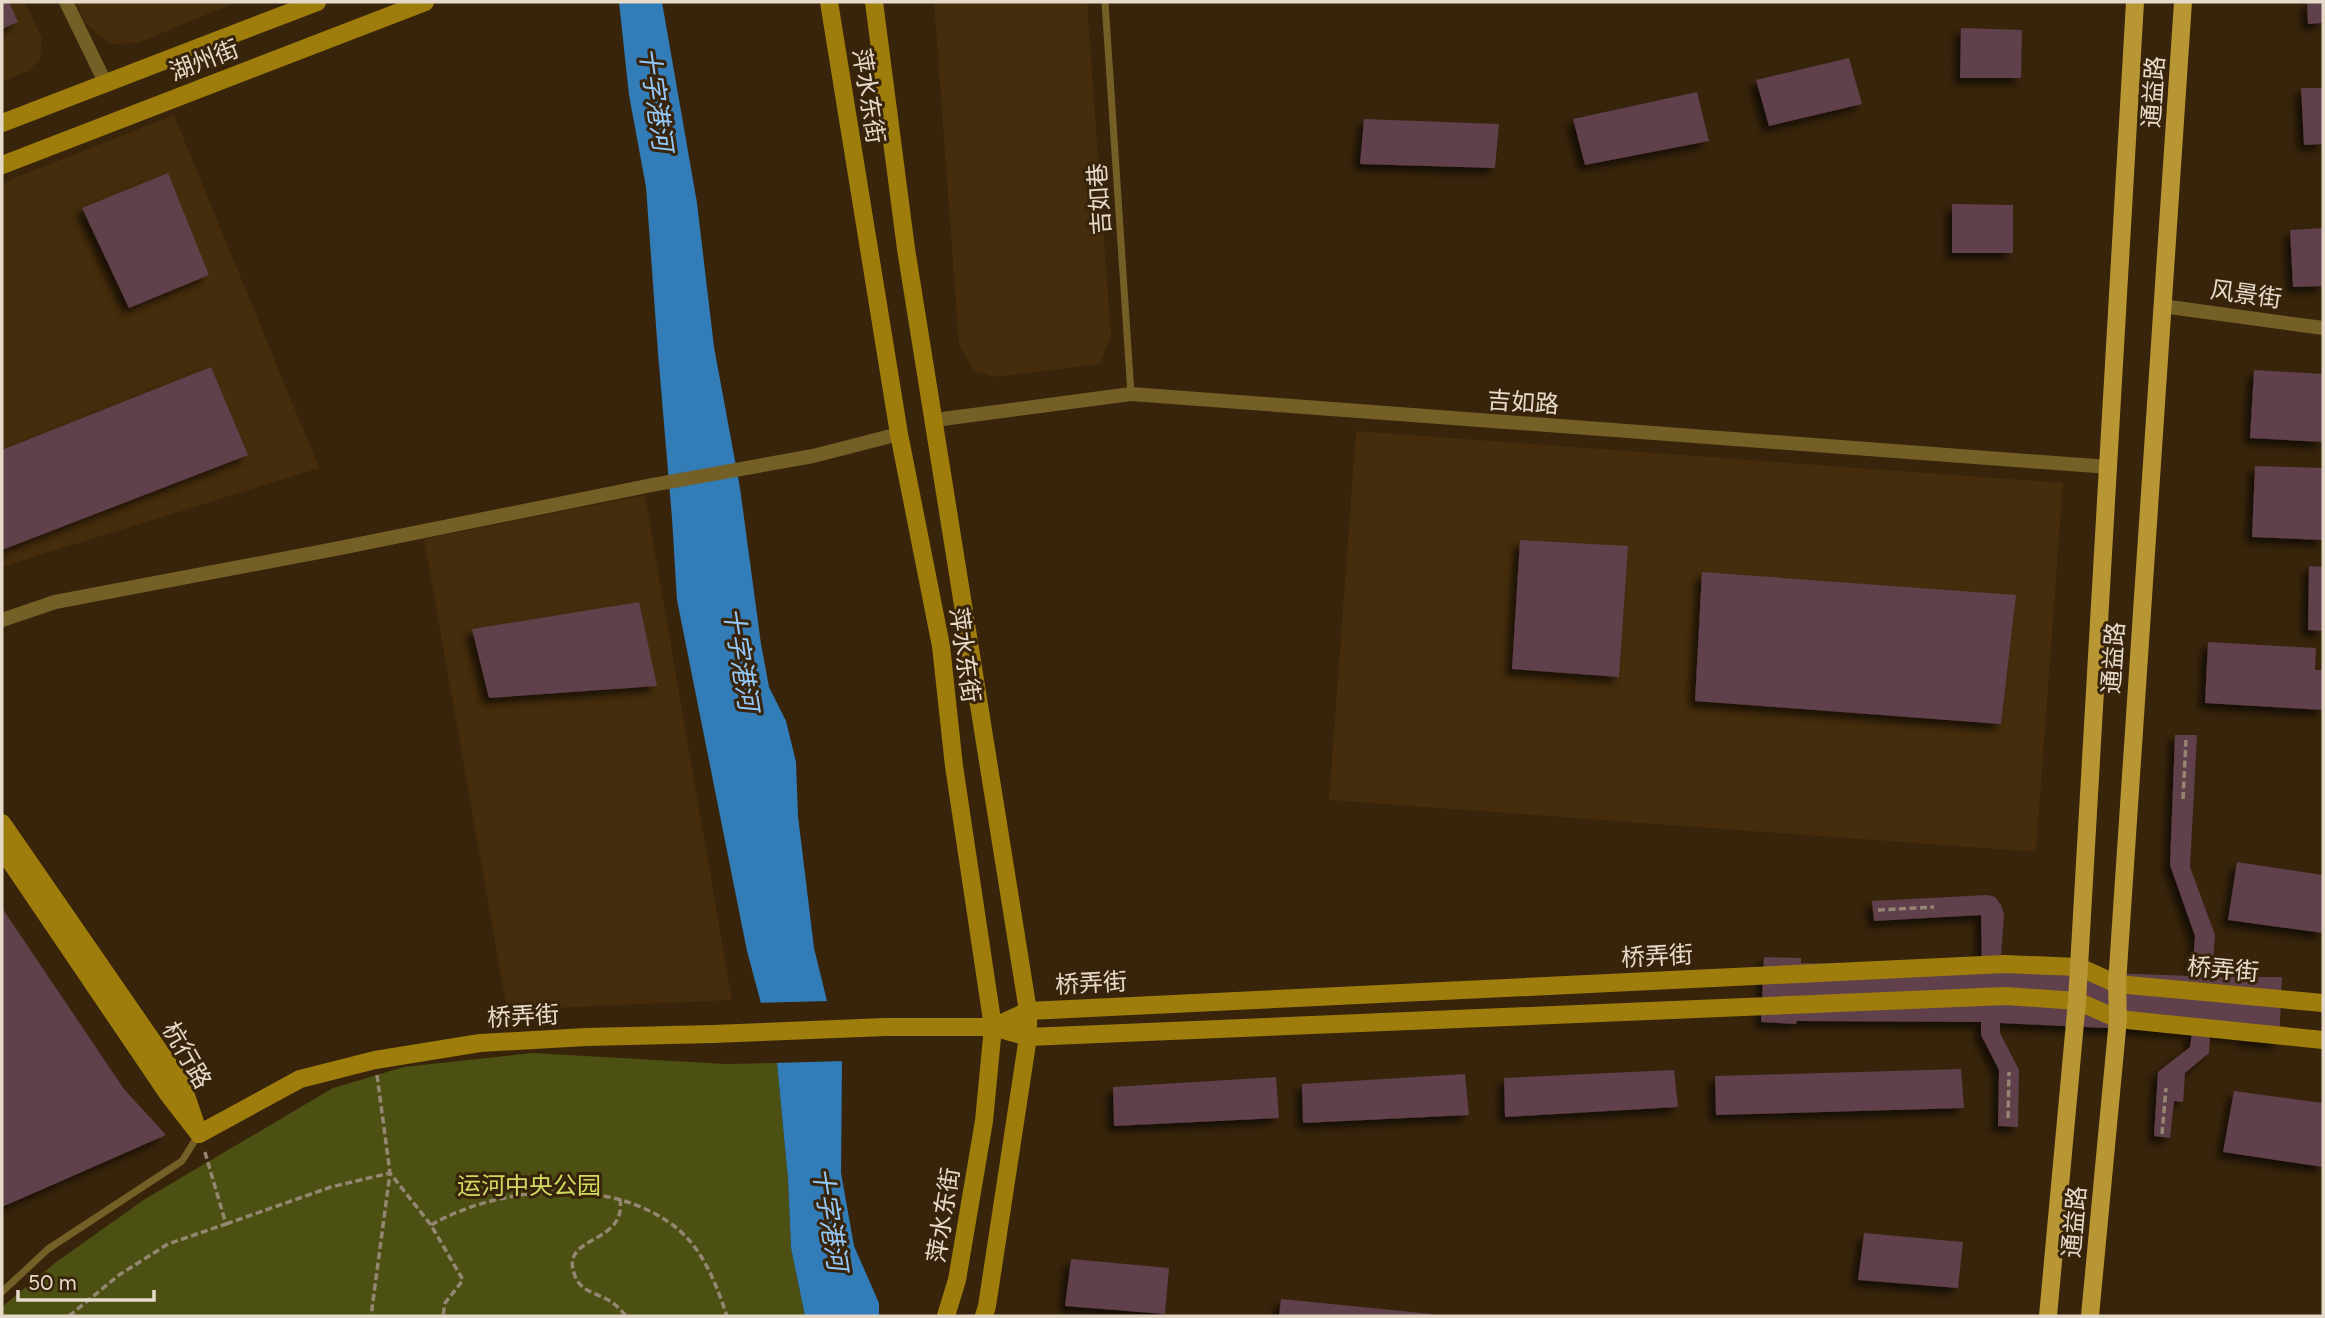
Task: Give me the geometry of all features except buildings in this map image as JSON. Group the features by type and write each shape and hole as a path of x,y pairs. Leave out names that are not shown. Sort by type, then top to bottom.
{"main road":[{"name":"通益路","path":"2048,1316 2077,1001 2135,2"},
{"name":"通益路","path":"2090,1316 2118,1019 2117,984 2183,2"}],"street":[{"path":"66,2 106,82"},
{"name":"湖州街","path":"2,123 317,2"},
{"name":"湖州街","path":"2,165 425,2"},
{"name":"萍水东街","path":"829,2 899,434 941,646 954,766 993,1027 984,1121 957,1280 946,1316"},
{"name":"萍水东街","path":"874,2 906,248 1028,1011 1028,1037 984,1316"},
{"name":"风景街","path":"2162,306 2323,328"},
{"name":"吉如路","path":"935,420 1131,394 2109,467"},
{"path":"2,620 55,603 652,485 813,456 899,434"},
{"name":"杭行路","path":"2,823 182,1084 199,1134"},
{"name":"杭行路","path":"2,849 168,1094 199,1134"},
{"name":"桥弄街","path":"993,1027 1028,1011 2004,964 2079,967 2117,984 2323,1003"},
{"name":"桥弄街","path":"199,1134 300,1079 375,1060 480,1043 586,1037 885,1027 993,1027 1028,1037 2006,996 2077,1001 2118,1019 2323,1040"}],"lane":[{"name":"吉如巷","path":"1105,2 1131,394"},
{"path":"2,1292 48,1249 182,1161 199,1134"}],"path":[{"path":"2183,799 2186,740"},
{"path":"1878,910 1934,906"},
{"path":"371,1316 390,1173 375,1060"},
{"path":"2008,1118 2009,1072"},
{"path":"2162,1134 2166,1088"},
{"path":"199,1134 226,1224"},
{"path":"69,1316 119,1275 169,1244 331,1188 390,1173"},
{"path":"390,1173 431,1225 463,1280 445,1303 443,1316"},
{"path":"431,1225 481,1203 520,1194 585,1193 620,1199 652,1211 676,1227 696,1248 714,1279 727,1316"},
{"path":"620,1199 622,1210 612,1229 581,1246 575,1254 573,1274 587,1290 607,1299 626,1316"}],"shaded area":[{"path":"2,2 25,2 42,39 40,59 28,71 2,82"},
{"path":"76,2 237,2 138,43 110,44 85,23"},
{"path":"934,2 1087,2 1111,336 1100,364 995,377 974,371 959,345"},
{"path":"174,115 319,468 2,567 2,183"},
{"path":"1356,431 2063,483 2036,852 1329,800"},
{"path":"645,495 732,1000 507,1010 424,539"}],"green space":[{"name":"运河中央公园","path":"532,1053 726,1064 777,1063 788,1179 791,1248 805,1316 2,1316 2,1307 55,1263 145,1199 333,1088 404,1067"}],"water":[{"name":"十字港河","path":"619,2 662,2 697,203 714,347 740,488 761,644 769,687 786,721 796,762 798,816 814,948 842,1062 841,1173 854,1246 879,1303 879,1316 805,1316 791,1248 788,1179 777,1063 747,951 677,600 646,187 629,95"}],"pier":[{"path":"830,1001 845,1061 773,1063 757,1003"}]}
